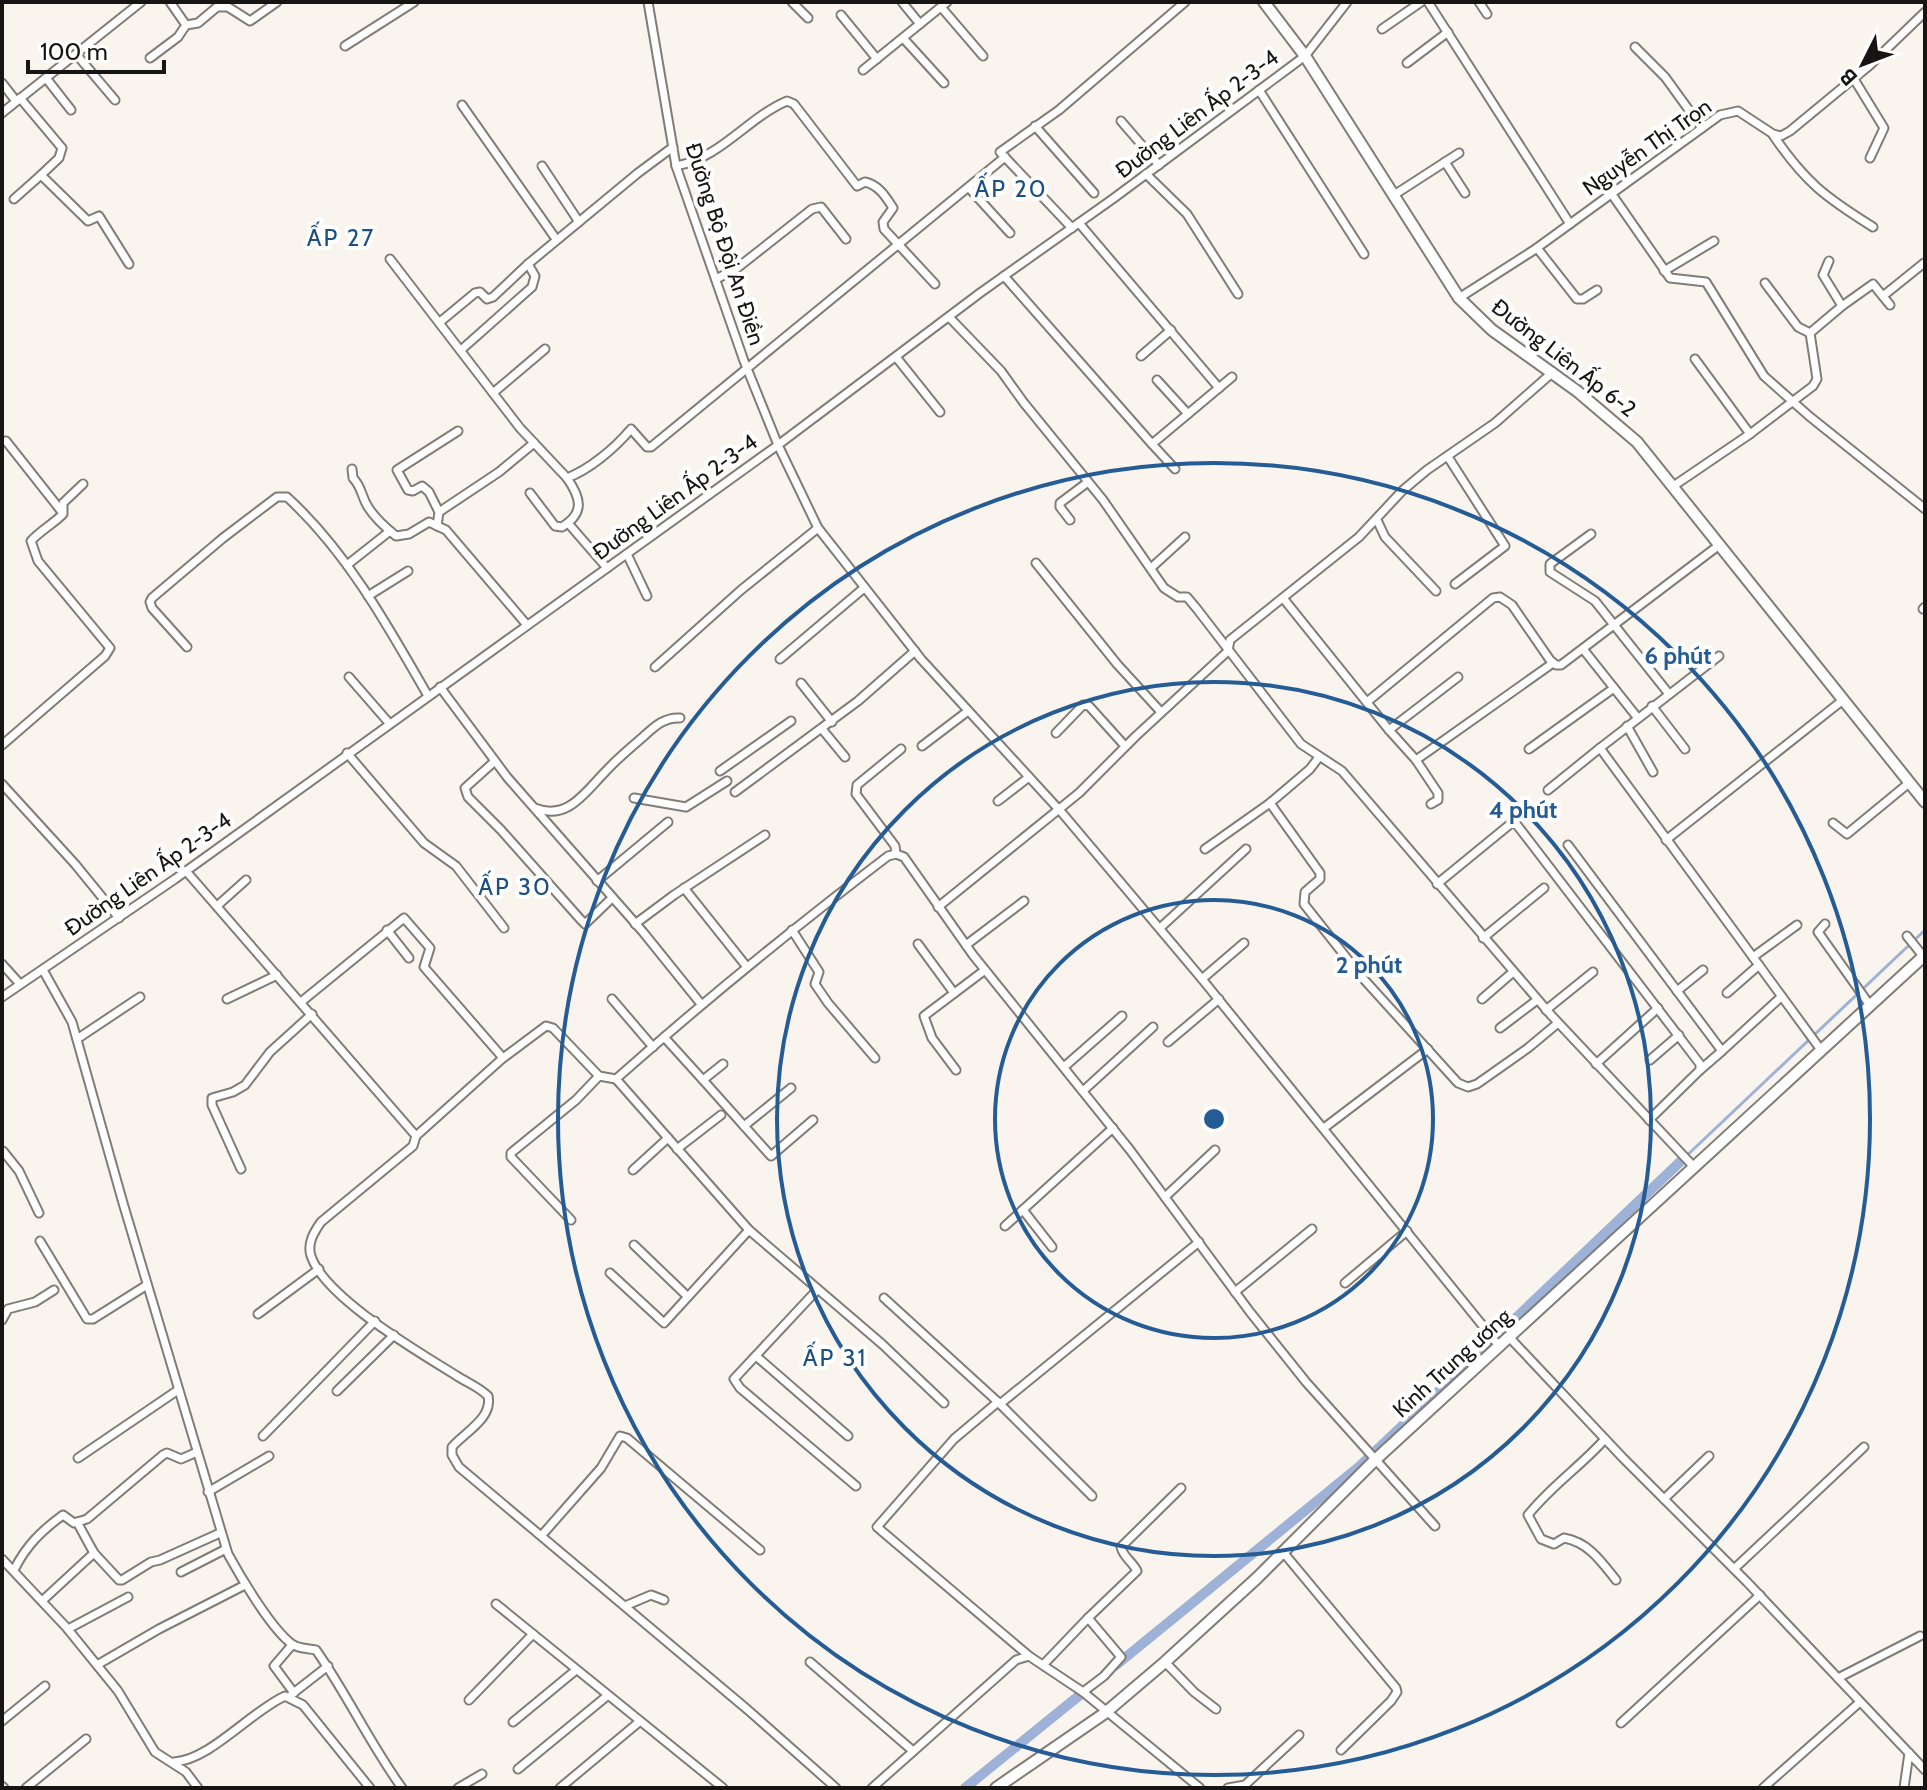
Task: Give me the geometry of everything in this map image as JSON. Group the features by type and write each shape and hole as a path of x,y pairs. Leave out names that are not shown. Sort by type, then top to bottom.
{"street":[{"path":"2,113 141,2"},
{"path":"170,2 186,25"},
{"path":"150,58 178,37 186,25 198,23 217,7 228,7 250,21 277,2"},
{"path":"345,46 414,2"},
{"name":"Đường Bộ Đội An Điền","path":"648,2 676,166 747,368 778,445 818,528 915,651 1058,809 1160,928 1497,1342"},
{"path":"792,2 808,18"},
{"path":"902,2 920,24"},
{"name":"Đường Liên Ấp 6-2","path":"1264,2 1305,56 1459,298 1492,330 1553,372 1637,442 1925,802"},
{"name":"Đường Liên Ấp 2-3-4","path":"2,997 186,871 627,554 1159,165 1305,56 1347,2"},
{"path":"1382,29 1421,2"},
{"path":"1428,2 1570,224"},
{"path":"1479,2 1487,14"},
{"path":"1181,3 1059,110 1000,152 1076,225 1219,388"},
{"path":"863,70 944,4 983,56"},
{"path":"841,15 877,59"},
{"path":"1773,134 1781,136 1790,131 1854,79 1924,15"},
{"path":"1407,63 1448,32"},
{"path":"903,38 944,83"},
{"path":"1635,47 1665,77 1702,128"},
{"path":"76,54 115,100"},
{"path":"46,78 71,110"},
{"path":"1854,79 1884,128 1870,158"},
{"path":"2,83 62,148 59,158 14,199"},
{"path":"1259,90 1364,254"},
{"path":"676,166 695,163 787,101 794,104 857,186 865,182 873,184 884,195 893,208 883,222 884,229 935,284"},
{"path":"462,105 556,239"},
{"name":"Nguyễn Thị Trọn","path":"1459,298 1537,248 1720,115 1738,111 1773,134"},
{"path":"1121,121 1159,165"},
{"path":"1035,126 1094,193"},
{"path":"1773,134 1794,165 1825,197 1873,227"},
{"path":"440,322 475,293 480,292 487,299 493,297 556,239 673,147"},
{"path":"1394,195 1459,153"},
{"path":"567,478 580,473 631,429 647,447 651,447 1005,157"},
{"path":"1445,162 1465,193"},
{"path":"542,166 579,222"},
{"path":"1146,174 1187,214 1238,294"},
{"path":"41,175 88,221 99,216 129,264"},
{"path":"969,188 1010,233"},
{"path":"1611,193 1670,278 1706,282 1764,376 1925,509"},
{"path":"716,279 736,269 812,209 821,207 827,212 846,239"},
{"path":"1664,271 1714,241"},
{"path":"1537,248 1577,299 1583,299 1597,290"},
{"path":"390,259 493,393 567,478 575,489 580,505 578,513 568,523 557,527 530,493"},
{"path":"1829,261 1823,275 1842,306"},
{"path":"1883,296 1924,263"},
{"path":"461,350 532,287 535,276 528,264"},
{"path":"1004,276 1175,469"},
{"path":"1765,283 1798,327 1810,333"},
{"path":"1810,333 1873,284 1890,305"},
{"path":"949,317 1001,371 1088,482 1164,588 1178,597 1187,597 1301,744 1342,771 1537,1000 1692,1164"},
{"path":"1141,356 1171,330"},
{"path":"1672,487 1813,386 1817,379 1810,333"},
{"path":"493,393 545,349"},
{"path":"896,357 940,412"},
{"path":"1695,359 1750,434"},
{"path":"938,907 1079,793 1228,651 1230,640 1377,520 1402,491 1495,423 1553,372"},
{"path":"1152,444 1232,377"},
{"path":"1157,380 1188,414"},
{"path":"437,526 439,512 427,489 422,486 408,490 397,470 458,431"},
{"path":"6,441 63,514"},
{"path":"439,512 499,472 534,443"},
{"path":"1448,457 1505,546 1455,584"},
{"path":"352,469 353,478 361,486 367,506 390,531 396,536 409,534 429,522 446,530 527,625"},
{"path":"1070,520 1059,504 1088,482"},
{"path":"2,745 105,656 110,648 38,561 31,547 31,541 63,514 63,503 83,484"},
{"path":"187,647 152,608 151,600 223,538 277,497 287,497 307,515 347,565 428,696"},
{"path":"1377,520 1385,537 1436,591"},
{"path":"568,523 607,568"},
{"path":"655,667 741,590 818,528"},
{"path":"347,565 390,531"},
{"path":"1591,534 1550,564 1549,568 1554,575 1595,601 1669,694"},
{"path":"1151,568 1185,537"},
{"path":"1367,702 1493,598 1500,597 1512,605 1553,663 1561,665 1718,546"},
{"path":"627,554 647,596"},
{"path":"1036,563 1117,664 1161,712"},
{"path":"368,596 408,571"},
{"path":"780,659 864,588"},
{"path":"1283,598 1416,760 1438,793 1438,800 1431,804"},
{"path":"1583,649 1637,717"},
{"path":"735,792 832,722 915,651"},
{"path":"1548,790 1637,717 1719,656"},
{"path":"1416,760 1553,663"},
{"path":"349,677 389,723"},
{"path":"1389,730 1458,677"},
{"path":"801,683 832,722"},
{"path":"440,687 533,808 701,1004"},
{"path":"1529,749 1614,688"},
{"path":"1666,840 1843,700"},
{"path":"1056,733 1083,705 1089,706 1125,746"},
{"path":"1652,706 1685,749"},
{"path":"922,746 968,711"},
{"path":"533,808 555,813 573,805 588,793 602,774 657,725 670,718 680,718"},
{"path":"720,771 791,721"},
{"path":"1627,726 1653,772"},
{"path":"822,729 845,757"},
{"path":"1600,748 1819,1047"},
{"path":"896,854 895,846 856,794 857,785 901,749"},
{"path":"347,753 424,843 456,866 504,928"},
{"path":"1205,849 1270,803 1310,769 1319,757"},
{"path":"495,761 465,788 468,797 585,924 612,898"},
{"path":"998,801 1029,777"},
{"path":"634,798 686,807 727,781"},
{"path":"1833,823 1847,834 1909,783"},
{"path":"2,784 119,918"},
{"path":"1270,803 1320,873 1320,879 1305,892 1304,904 1360,975 1458,1083 1468,1087 1477,1084 1558,1023"},
{"path":"1437,884 1514,821 1679,1035 1700,1064 1700,1070"},
{"path":"597,881 668,822"},
{"path":"635,924 765,835"},
{"path":"1568,845 1722,1051"},
{"path":"1160,928 1246,849"},
{"path":"616,1079 792,930 888,856 896,854 904,857 985,970 1113,1128 1306,1382 1435,1526"},
{"path":"186,871 416,1136"},
{"path":"217,906 246,880"},
{"path":"684,888 747,967"},
{"path":"1483,938 1544,888"},
{"path":"966,945 1024,901"},
{"path":"301,1002 404,918 430,948 424,967 503,1058"},
{"path":"1825,924 1818,932 1867,1000"},
{"path":"1753,957 1797,925"},
{"path":"387,930 409,958"},
{"path":"792,930 819,972 815,984 875,1058"},
{"path":"1907,936 1924,955"},
{"path":"1202,979 1244,943"},
{"path":"918,944 954,993"},
{"name":"Kinh Trung ương","path":"996,1788 1165,1662 1283,1552 1373,1459 1497,1342 1510,1338 1867,1000 1924,955"},
{"path":"2,964 20,984"},
{"path":"1727,993 1759,965"},
{"path":"43,970 62,1000 77,1039 226,1549 245,1585 292,1645 316,1650 328,1666 377,1752 402,1788"},
{"path":"956,1070 924,1021 924,1016 985,970"},
{"path":"1677,991 1703,970"},
{"path":"1482,999 1513,972"},
{"path":"1546,1010 1593,972"},
{"path":"227,999 277,975"},
{"path":"77,1039 140,997"},
{"path":"1649,1120 1781,997"},
{"path":"612,999 653,1047"},
{"path":"1168,1042 1219,999"},
{"path":"1500,1028 1537,1000"},
{"path":"1596,1064 1658,1008"},
{"path":"241,1169 212,1098 245,1085 270,1052 312,1014"},
{"path":"1064,1067 1122,1016"},
{"path":"836,1788 468,1474 452,1455 452,1447 473,1428 489,1407 488,1396 394,1335 341,1295 311,1256 313,1233 321,1222 413,1146 416,1136 503,1058 546,1026 553,1028 599,1076 616,1079 749,1230 882,1344 944,1403"},
{"path":"1083,1091 1153,1027"},
{"path":"1650,1060 1679,1035"},
{"path":"664,1037 771,1156 813,1120"},
{"path":"1324,1128 1428,1049"},
{"path":"703,1080 723,1064"},
{"path":"571,1220 511,1157 511,1153 576,1100 599,1076"},
{"path":"744,1126 791,1088"},
{"path":"677,1149 721,1115"},
{"path":"1005,1226 1113,1128"},
{"path":"633,1170 668,1138"},
{"path":"1165,1197 1215,1150"},
{"path":"2,1151 2,1160"},
{"path":"2,1151 19,1171 39,1213"},
{"path":"1023,1210 1052,1247"},
{"path":"1235,1292 1312,1229"},
{"path":"610,1273 664,1323 749,1230"},
{"path":"1345,1283 1407,1231"},
{"path":"40,1241 87,1319 93,1319 147,1285"},
{"path":"1199,1242 954,1439 877,1526 1029,1656 1083,1692 1200,1788"},
{"path":"634,1245 687,1296"},
{"path":"258,1314 319,1269"},
{"path":"2,1320 8,1309 35,1302 54,1290"},
{"path":"817,1290 734,1379 740,1388 856,1486"},
{"path":"884,1298 999,1403 1092,1496"},
{"path":"263,1436 375,1321"},
{"path":"337,1391 394,1335"},
{"path":"1510,1338 1925,1770"},
{"path":"756,1356 848,1436"},
{"path":"78,1458 178,1390"},
{"path":"542,1535 601,1468 620,1436 627,1438 760,1550"},
{"path":"1605,1439 1528,1515 1541,1539 1554,1544 1564,1538 1576,1540 1599,1559 1616,1580"},
{"path":"1734,1569 1864,1447"},
{"path":"77,1522 87,1519 163,1455 167,1453 181,1459 197,1452"},
{"path":"208,1492 269,1456"},
{"path":"1664,1499 1709,1456"},
{"path":"1044,1664 1137,1571 1121,1547 1181,1488"},
{"path":"14,1570 24,1550 42,1530 63,1515 77,1522 94,1553 122,1580 153,1561 220,1533"},
{"path":"181,1572 226,1549"},
{"path":"1283,1552 1396,1688 1391,1701 1341,1750"},
{"path":"42,1601 94,1553"},
{"path":"2,1559 68,1629 118,1691 155,1752 186,1772 198,1788"},
{"path":"97,1665 245,1585"},
{"path":"625,1606 651,1595 664,1600"},
{"path":"1621,1723 1760,1595"},
{"path":"68,1629 128,1597"},
{"path":"496,1604 723,1788"},
{"path":"1083,1692 1104,1676 1121,1657 1088,1618"},
{"path":"469,1700 533,1634"},
{"path":"1838,1678 1920,1636"},
{"path":"292,1645 274,1666 291,1695 303,1705 370,1788"},
{"path":"872,1788 1016,1660 1029,1656"},
{"path":"810,1662 913,1751"},
{"path":"1165,1662 1194,1692 1216,1709"},
{"path":"171,1762 194,1758 268,1704 291,1695 328,1666"},
{"path":"513,1722 576,1670"},
{"path":"2,1721 45,1686"},
{"path":"518,1769 607,1696"},
{"path":"1763,1788 1860,1702"},
{"path":"560,1788 639,1722"},
{"path":"1228,1788 1245,1785 1299,1735"},
{"path":"26,1788 86,1739"},
{"path":"1904,1788 1909,1753"},
{"path":"458,1788 482,1774"},
{"path":"819,1788 828,1780"}],"waterway":[{"path":"1680,1162 1925,930"},
{"path":"1115,1666 1361,1465 1680,1162"},
{"path":"965,1788 1091,1686"}],"district":[{"name":"ẤP 20","path":"1011,188"},
{"name":"ẤP 27","path":"341,237"},
{"name":"ẤP 30","path":"515,886"},
{"name":"ẤP 31","path":"835,1357"}]}
